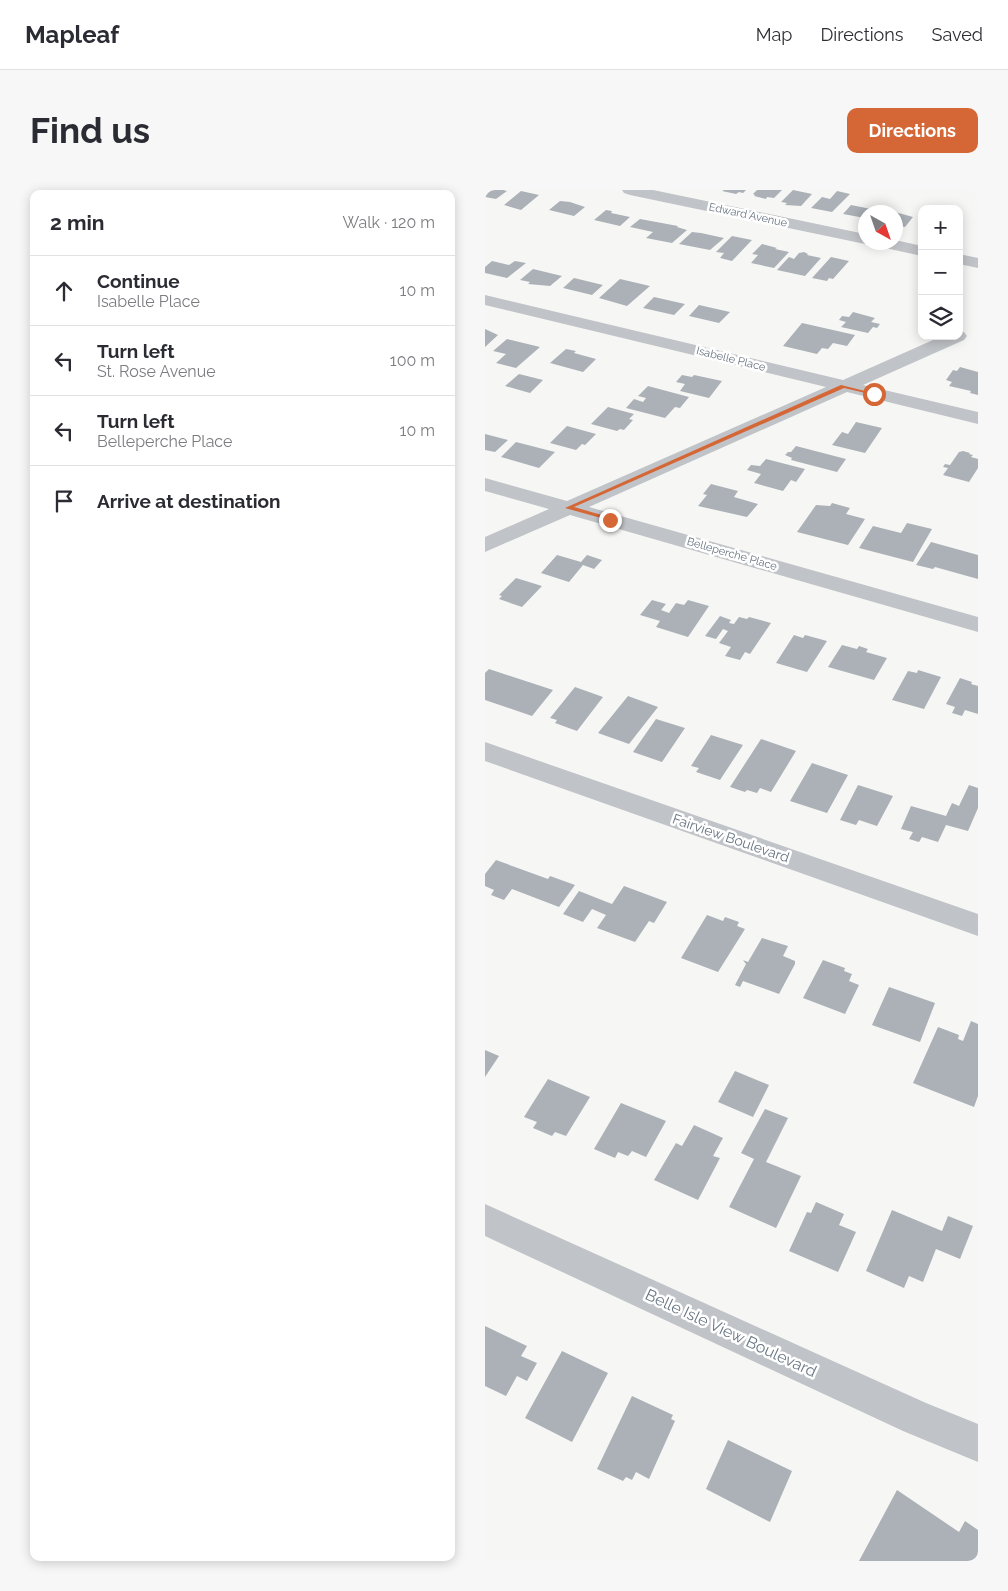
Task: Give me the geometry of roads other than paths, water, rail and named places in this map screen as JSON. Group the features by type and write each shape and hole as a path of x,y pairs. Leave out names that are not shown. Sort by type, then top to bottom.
{"street":[{"name":"Edward Avenue","path":"630,190 858,238"},
{"path":"903,247 918,250"},
{"path":"963,260 978,262"},
{"name":"Isabelle Place","path":"485,300 978,418"},
{"path":"485,545 949,340"},
{"name":"Belleperche Place","path":"485,484 978,625"},
{"name":"Fairview Boulevard","path":"485,751 978,925"},
{"name":"Belle Isle View Boulevard","path":"485,1220 916,1418 978,1442"}]}
